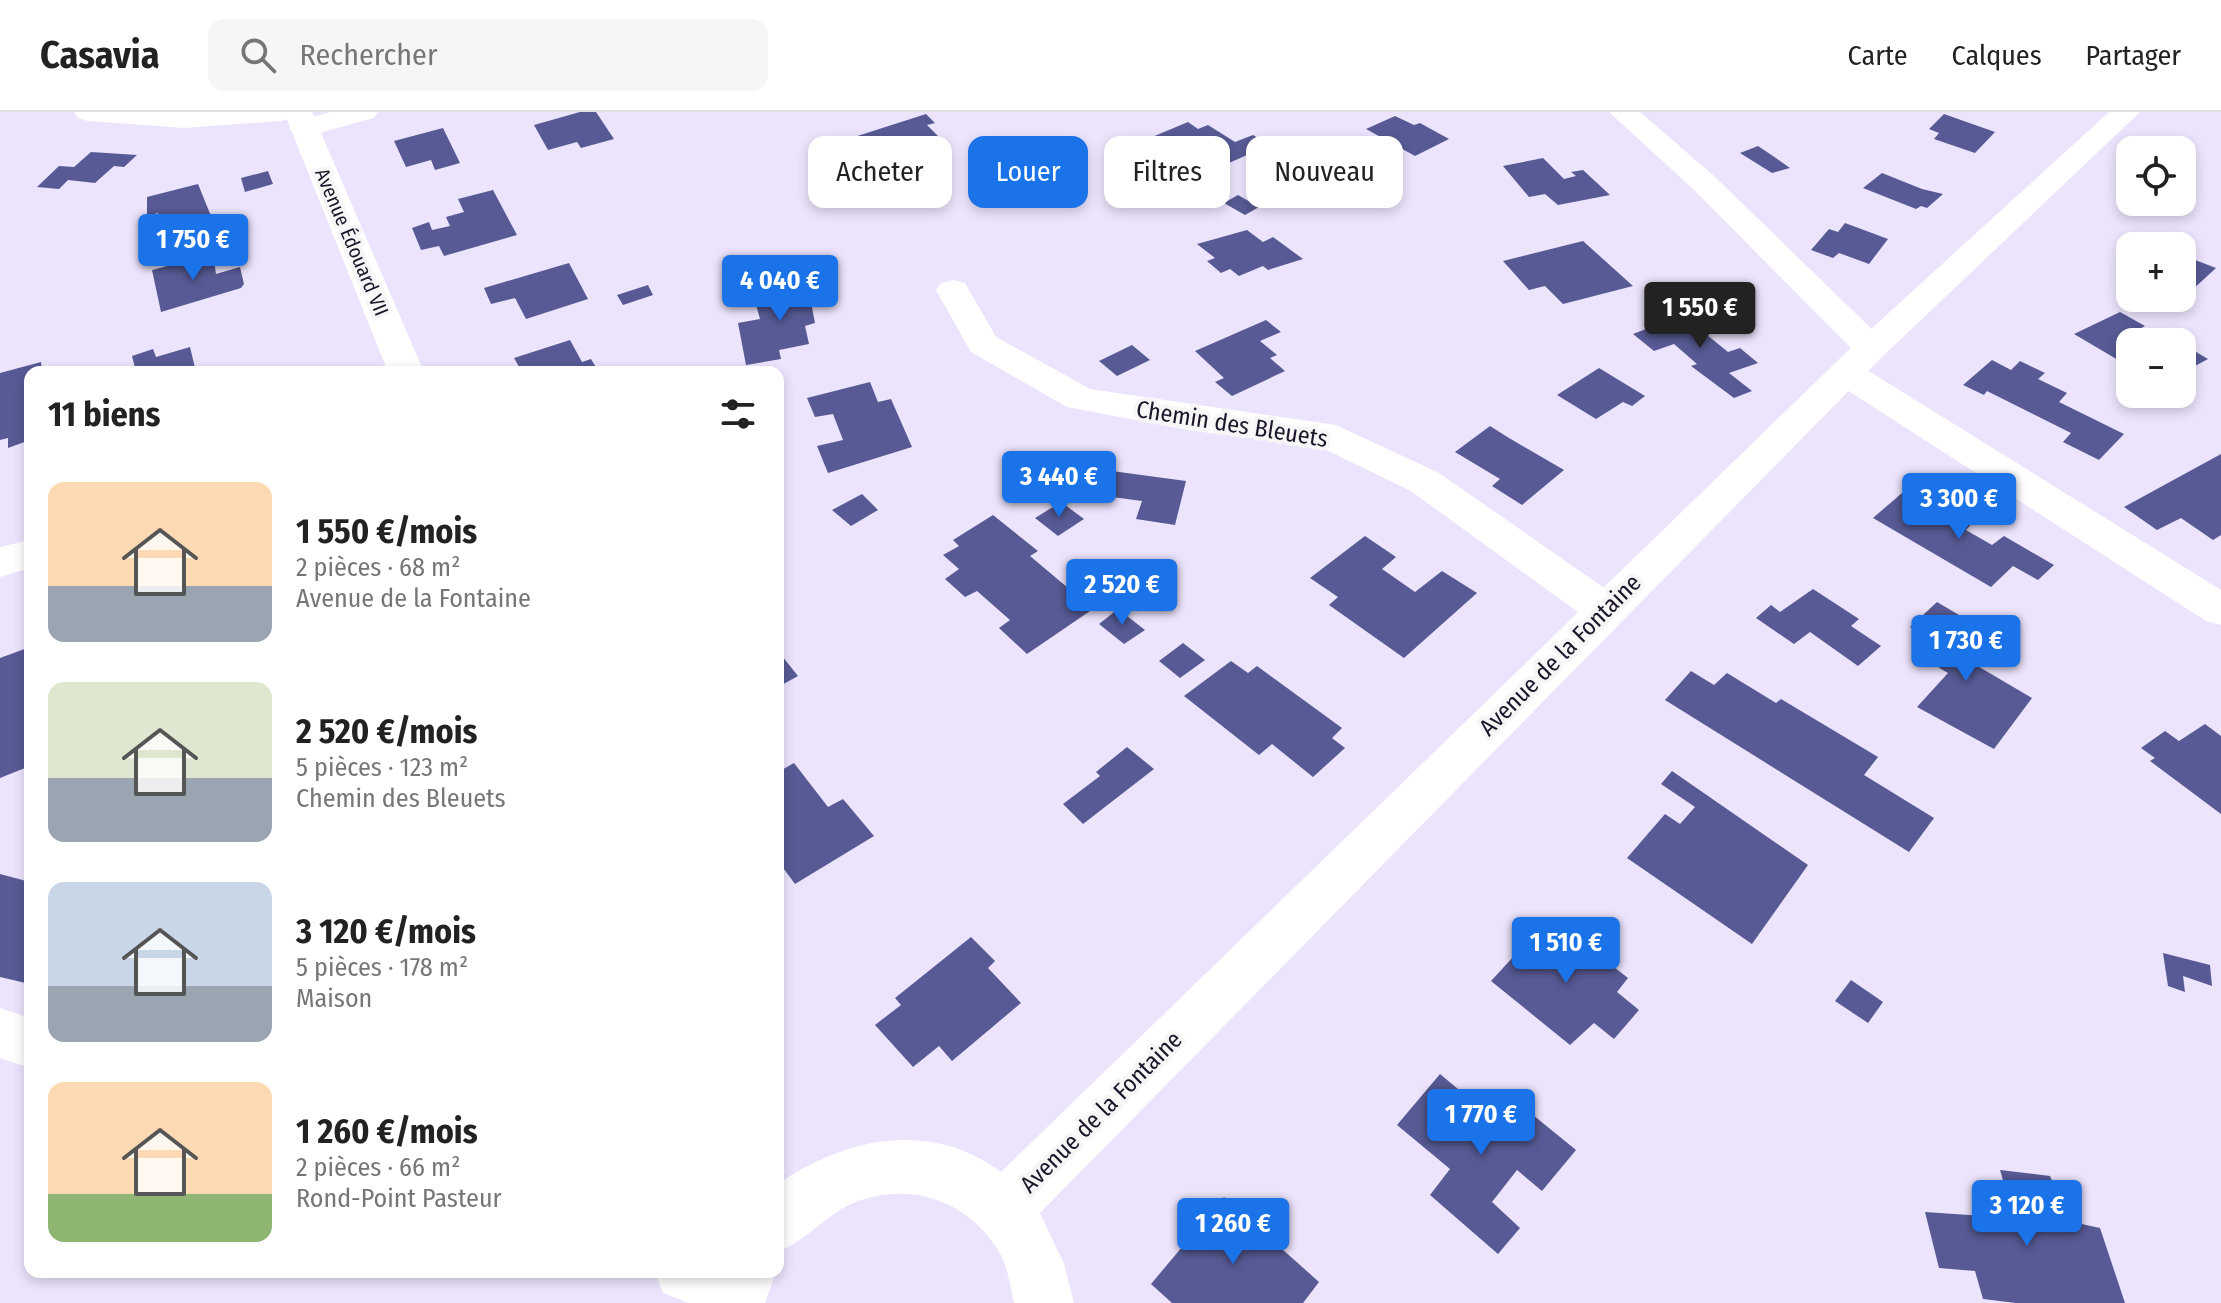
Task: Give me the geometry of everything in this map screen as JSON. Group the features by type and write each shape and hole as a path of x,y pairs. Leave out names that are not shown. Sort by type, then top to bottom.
{"street":[{"path":"88,112 138,120 218,120 364,112"},
{"path":"1623,112 1703,182 1858,360 2221,610"},
{"name":"Avenue de la Fontaine","path":"1005,1208 1858,360 2126,112"},
{"name":"Avenue Édouard VII","path":"294,117 403,366"},
{"name":"Chemin des Bleuets","path":"953,290 983,344 1080,399 1194,419 1323,434 1425,482 1605,610"},
{"path":"0,562 24,556"},
{"path":"0,1033 24,1041"},
{"path":"784,1202 850,1173 893,1164 934,1167 972,1183 1005,1208 1031,1249 1044,1303"},
{"path":"704,1278 740,1289"}],"building":[{"path":"580,112 596,112 614,139 581,148 577,142 548,150 534,125"},
{"path":"926,114 935,123 927,125 938,136 857,136"},
{"path":"1944,114 1995,132 1975,153 1934,139 1939,133 1929,129"},
{"path":"1395,116 1414,125 1420,123 1449,139 1415,156 1403,149 1403,136 1379,136 1366,129"},
{"path":"1188,122 1198,129 1208,125 1225,136 1155,136"},
{"path":"443,128 460,163 435,170 431,160 406,167 394,141"},
{"path":"1246,138 1246,156 1230,162 1230,139 1235,142"},
{"path":"1758,146 1790,168 1772,173 1740,153"},
{"path":"91,152 137,155 124,167 114,166 95,183 68,180 59,189 37,187 59,166 74,167"},
{"path":"1543,158 1564,179 1576,176 1571,172 1583,170 1610,195 1558,205 1545,194 1529,197 1503,166"},
{"path":"268,171 273,184 245,192 241,178"},
{"path":"1882,173 1943,194 1927,208 1921,206 1916,209 1863,188"},
{"path":"198,184 213,221 164,234 158,213 147,216 147,197"},
{"path":"493,190 517,235 444,256 439,246 421,250 412,228 429,222 432,230 450,226 446,217 464,212 458,199"},
{"path":"1238,195 1246,200 1246,208 1257,208 1245,215 1230,206 1230,200"},
{"path":"1845,223 1888,239 1869,264 1839,253 1833,258 1811,250 1829,229 1838,232"},
{"path":"1247,230 1263,242 1273,237 1303,259 1268,270 1263,266 1239,276 1230,269 1221,273 1207,261 1215,258 1197,244"},
{"path":"1583,241 1633,286 1563,304 1545,286 1529,290 1503,261"},
{"path":"213,254 216,274 240,267 244,284 241,288 161,312 152,270"},
{"path":"2196,260 2216,268 2196,286"},
{"path":"569,263 588,299 526,319 515,298 491,304 484,288"},
{"path":"823,280 827,294 810,297 815,323 805,326 809,344 779,350 781,359 746,365 738,323 760,319 755,301 783,296 781,288"},
{"path":"648,285 653,295 623,305 617,295"},
{"path":"1696,310 1713,325 1701,330 1728,352 1740,348 1758,363 1729,373 1752,391 1734,398 1691,366 1697,364 1674,344 1654,351 1633,334"},
{"path":"2120,312 2145,326 2116,328 2116,359 2074,334"},
{"path":"1266,320 1281,332 1260,341 1277,355 1270,358 1285,371 1232,396 1215,382 1224,378 1195,351"},
{"path":"570,340 582,362 591,359 595,366 519,366 514,358"},
{"path":"1132,345 1150,360 1117,376 1099,361"},
{"path":"190,347 195,366 134,366 132,356 153,349 156,357"},
{"path":"2196,352 2208,359 2196,365"},
{"path":"1992,360 2011,370 2020,361 2045,373 2038,379 2067,393 2059,402 2124,434 2099,460 2063,442 2071,433 1987,391 1984,395 1963,385"},
{"path":"24,367 24,442 8,448 8,438 0,440 0,373"},
{"path":"1599,368 1645,396 1632,406 1623,402 1596,419 1557,395"},
{"path":"870,382 878,402 891,399 912,447 828,473 817,446 843,440 833,414 815,417 807,398"},
{"path":"1490,426 1564,470 1522,505 1492,486 1500,479 1455,452"},
{"path":"2221,454 2221,535 2213,540 2181,518 2157,530 2124,507"},
{"path":"1082,467 1186,481 1175,525 1136,519 1142,501 1097,495 1098,489 1076,486"},
{"path":"1902,493 1932,510 1939,504 1973,522 1966,530 1992,545 2004,536 2054,565 2038,580 2013,566 1991,587 1873,518"},
{"path":"862,494 878,510 851,526 832,510"},
{"path":"1061,502 1084,519 1058,536 1035,518"},
{"path":"993,515 1038,551 1030,556 1093,609 1027,654 999,628 1010,620 977,591 965,597 945,579 959,569 943,555 959,546 953,540"},
{"path":"1365,536 1396,557 1382,569 1415,592 1442,571 1477,593 1404,658 1329,605 1338,597 1310,578"},
{"path":"1813,589 1859,619 1851,626 1881,646 1858,666 1810,632 1794,644 1756,618 1771,605 1780,612"},
{"path":"1937,602 1976,625 1952,651 2032,698 1994,749 1917,707 1948,673 1919,656 1933,641 1910,627"},
{"path":"1118,609 1145,630 1124,644 1099,624"},
{"path":"1183,643 1205,660 1180,678 1159,661"},
{"path":"24,649 24,768 0,778 0,658"},
{"path":"784,658 798,676 784,684"},
{"path":"1231,661 1248,673 1257,666 1342,728 1332,738 1345,748 1313,777 1272,744 1259,755 1184,696"},
{"path":"1691,671 1714,685 1727,673 1776,703 1781,699 1878,757 1864,775 1934,818 1909,852 1665,700"},
{"path":"2205,724 2221,736 2221,814 2150,761 2155,758 2141,748 2165,731 2179,741"},
{"path":"1127,747 1154,769 1083,824 1063,804 1100,776 1096,772"},
{"path":"794,763 828,807 843,799 874,836 795,884 784,869 784,769"},
{"path":"1672,771 1808,865 1752,944 1627,858 1665,814 1680,824 1695,807 1661,784"},
{"path":"0,874 24,880 24,983 0,977"},
{"path":"1550,917 1628,978 1617,992 1639,1010 1614,1039 1594,1023 1570,1045 1491,981"},
{"path":"971,937 995,961 988,968 1021,1003 952,1061 939,1046 913,1067 875,1025 901,1005 895,998"},
{"path":"2163,953 2210,965 2212,986 2183,976 2185,992 2168,986"},
{"path":"1851,980 1883,1002 1868,1023 1835,1001"},
{"path":"1440,1074 1513,1135 1533,1115 1576,1150 1542,1191 1517,1170 1492,1202 1520,1228 1498,1254 1430,1195 1450,1169 1397,1125"},
{"path":"2000,1170 2050,1176 2068,1221 2100,1228 2125,1303 2016,1303 1983,1299 1975,1271 1939,1268 1925,1212 1984,1216 1981,1201 2010,1204"},
{"path":"1224,1197 1319,1282 1303,1303 1172,1303 1151,1284"}]}
